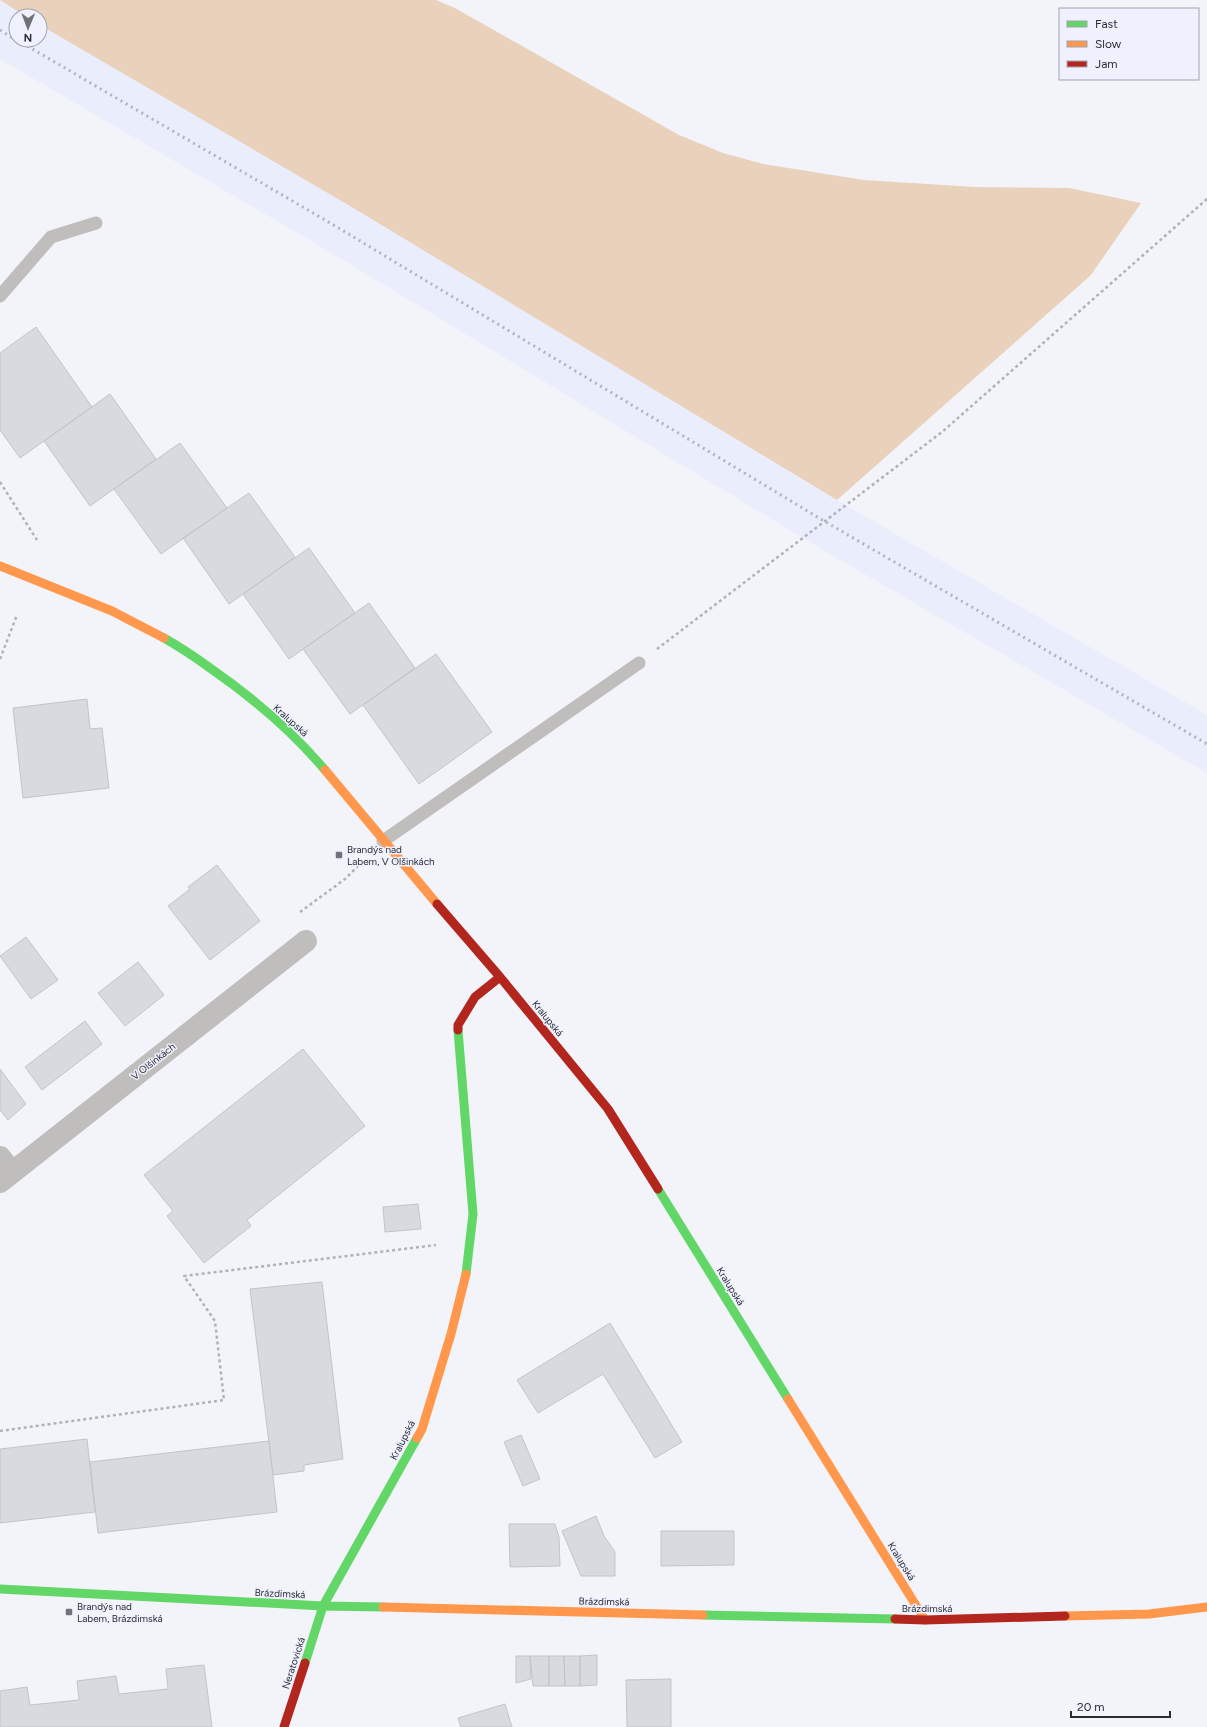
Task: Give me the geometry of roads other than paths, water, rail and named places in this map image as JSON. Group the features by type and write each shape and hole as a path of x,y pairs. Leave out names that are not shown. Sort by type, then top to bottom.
{"street":[{"name":"Kralupská","path":"0,566 112,611 177,645 246,693 310,751 383,841 500,976 608,1109 925,1620"},
{"name":"V Olšinkách","path":"4,1170 306,940"},
{"name":"Kralupská","path":"323,1606 422,1429 451,1334 467,1270 473,1214 458,1025 475,997 500,976"},
{"name":"Brázdimská","path":"0,1590 323,1606 925,1620 1149,1614 1207,1608"},
{"name":"Neratovická","path":"284,1727 323,1606"}],"lane":[{"path":"0,296 51,237 96,223"},
{"path":"383,841 639,663"}],"railway":[{"path":"0,30 8,35"},
{"path":"31,48 337,227 824,521 1207,744"}],"place":[{"name":"Brandýs nad Labem, V Olšinkách","path":"339,855"},
{"name":"Brandýs nad Labem, Brázdimská","path":"69,1612"}]}
